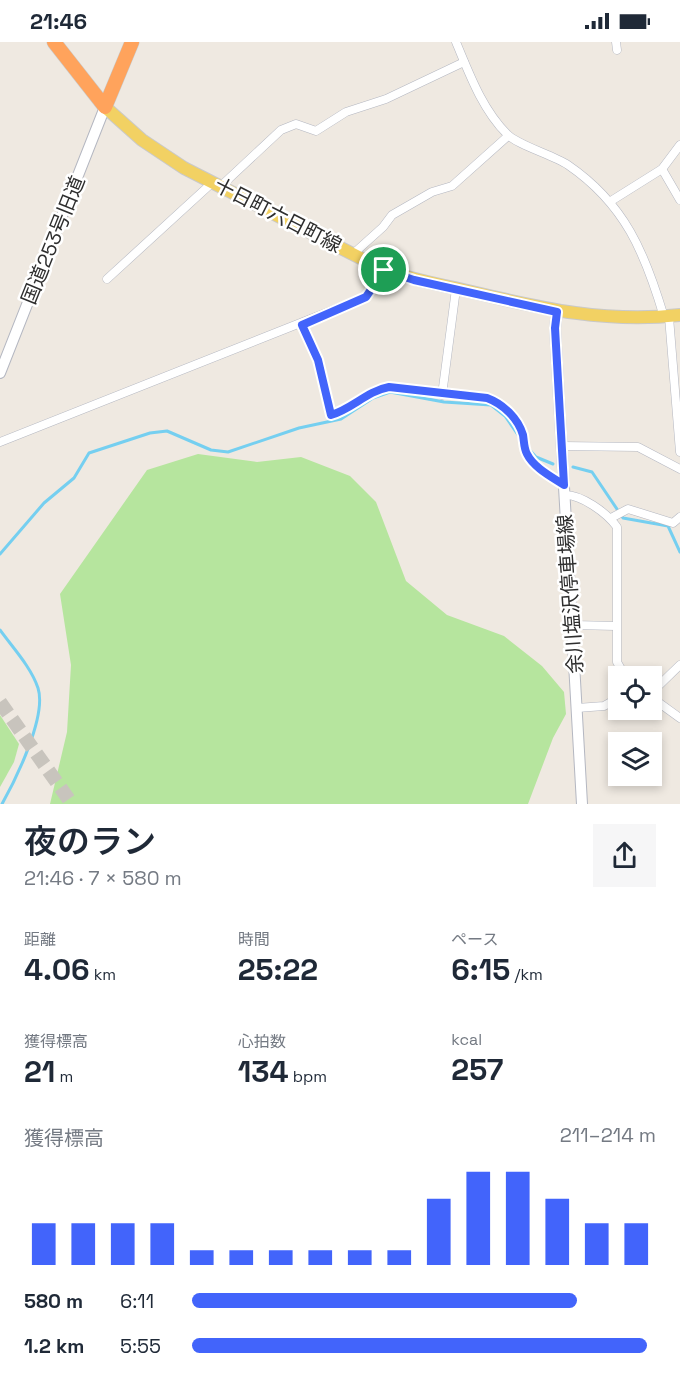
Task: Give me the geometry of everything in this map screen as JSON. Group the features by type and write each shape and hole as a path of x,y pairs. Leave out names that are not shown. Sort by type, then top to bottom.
{"highway":[{"path":"54,42 105,107 132,42"}],"main road":[{"name":"十日町六日町線","path":"105,107 142,140 184,168 384,270 414,280 557,312 626,317 671,316"},
{"name":"国道253号旧道","path":"0,373 105,107"},
{"name":"余川塩沢停車場線","path":"557,312 564,490 582,804"}],"street":[{"path":"456,42 482,101 508,136 567,164 611,201 648,263 671,316 680,452"},
{"path":"107,279 281,130 296,124 316,131 346,112 386,99 464,62"},
{"path":"353,254 383,227 392,215 432,192 452,186 508,136"},
{"path":"611,201 662,169 680,145"},
{"path":"662,169 680,200"},
{"path":"0,442 302,325 366,297 384,270"},
{"path":"442,395 456,289"},
{"path":"302,325 318,360 331,415 341,412 377,389 389,387 442,395 487,398 500,403 522,433 526,453 535,465 564,490 611,518 617,527 618,536 616,626 619,666"},
{"path":"562,446 638,447 680,469"},
{"path":"611,518 628,509 673,522 680,517"},
{"path":"573,625 616,626"},
{"path":"662,684 680,665"},
{"path":"577,708 608,704"},
{"path":"662,704 680,718"}],"green space":[{"path":"198,454 257,462 301,457 350,476 376,502 406,581 447,615 504,636 542,666 564,692 566,714 553,738 528,804 50,804 67,732 71,665 60,594 147,470"},
{"path":"0,715 19,744 14,762 0,787"}],"waterway":[{"path":"0,554 44,503 74,478 89,453 150,433 167,431 211,450 228,452 299,428 341,419 373,398 390,392 444,402 491,405 505,416 523,442"},
{"path":"527,447 536,457 553,464"},
{"path":"573,467 592,472 623,518 668,526 680,552"},
{"path":"0,630 31,673 38,688 40,700 29,747 2,804"}],"tunnel":[{"path":"0,702 72,804"}],"route":[{"path":"384,270 414,280 557,312 555,328 564,485 535,465 526,453 522,433 509,412 500,403 487,398 442,395 389,387 377,389 341,412 331,415 318,360 302,325 366,297 384,270"}]}
